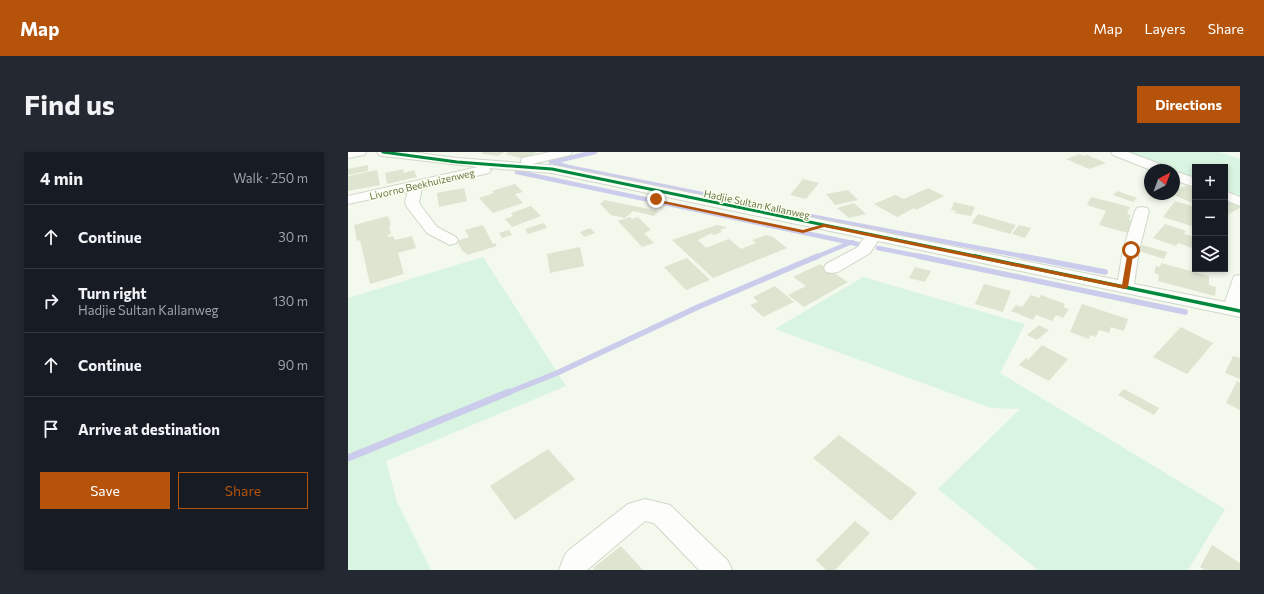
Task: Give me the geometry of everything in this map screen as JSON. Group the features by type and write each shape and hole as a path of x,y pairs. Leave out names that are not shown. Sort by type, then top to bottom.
{"street":[{"path":"348,154 360,152"},
{"path":"383,152 457,162 506,165"},
{"name":"Livorno Beekhuizenweg","path":"348,200 566,152"},
{"path":"1117,152 1148,164"},
{"name":"Hadjie Sultan Kallanweg","path":"506,165 552,169 1236,310"},
{"path":"1180,177 1192,182"},
{"path":"416,185 412,202 414,207 432,230 450,240"},
{"path":"1228,197 1240,202"},
{"path":"1125,287 1131,250 1142,211"},
{"path":"832,268 864,250 874,236"},
{"path":"1236,310 1240,280"},
{"path":"573,570 579,559 637,512 645,510 661,513 718,570"}],"green space":[{"path":"1127,152 1219,152 1240,159 1240,199 1228,194 1228,164 1192,164 1192,180 1180,175 1180,164 1154,164"},
{"path":"483,257 566,386 386,461 397,502 431,570 348,570 348,298"},
{"path":"863,277 1025,324 1000,373 1225,509 1188,570 1038,570 938,489 1020,409 991,408 775,329"}],"building":[{"path":"481,152 504,152 498,156 482,154 483,153"},
{"path":"509,152 537,152 525,159 505,154"},
{"path":"1080,154 1083,156 1087,155 1106,163 1089,169 1066,159"},
{"path":"368,165 368,171 348,175 348,169"},
{"path":"403,169 404,173 414,170 417,177 387,184 385,173"},
{"path":"377,170 380,185 348,191 348,176"},
{"path":"803,179 819,183 806,199 790,195"},
{"path":"515,184 523,192 515,194 523,203 493,213 479,198 494,193 492,191"},
{"path":"1187,185 1192,188 1192,203 1180,198 1180,189"},
{"path":"464,188 467,201 439,207 437,193"},
{"path":"928,188 944,196 916,210 914,208 897,217 874,204 895,195 904,199"},
{"path":"848,190 858,200 835,205 826,194"},
{"path":"1117,191 1137,198 1133,202 1113,195"},
{"path":"1091,197 1130,207 1127,214 1131,215 1129,220 1133,221 1128,233 1099,225 1106,211 1087,205"},
{"path":"604,200 659,211 654,216 633,211 625,218 611,215 600,204"},
{"path":"1175,201 1192,206 1192,226 1163,217"},
{"path":"954,202 975,207 971,216 955,213 956,211 951,210"},
{"path":"1228,202 1240,208 1228,214"},
{"path":"854,203 866,214 849,218 837,208"},
{"path":"531,206 541,216 512,227 505,219 513,216 511,213"},
{"path":"978,214 1016,225 1010,234 972,223"},
{"path":"388,216 391,225 389,226 391,234 388,235 388,237 393,236 395,240 412,236 416,248 398,253 404,274 370,284 360,240 357,241 354,225"},
{"path":"630,217 632,219 638,217 651,230 644,233 654,243 642,247 618,221"},
{"path":"544,223 547,228 528,234 525,229"},
{"path":"1165,224 1186,231 1184,234 1192,236 1192,248 1178,243 1176,246 1153,238"},
{"path":"483,225 493,244 495,243 497,246 467,255 463,252 457,241 469,237 465,230"},
{"path":"717,225 727,227 720,230 722,232 713,235 712,233 698,240 706,248 729,239 741,249 756,243 752,240 766,235 773,237 787,248 713,278 672,240"},
{"path":"1019,225 1031,228 1025,238 1012,234"},
{"path":"590,228 595,233 584,237 580,232"},
{"path":"509,230 512,235 502,238 499,233"},
{"path":"1142,245 1167,252 1164,259 1139,251"},
{"path":"580,247 584,266 550,273 547,254"},
{"path":"687,258 710,280 686,290 664,267"},
{"path":"1161,263 1209,276 1209,285 1216,287 1215,296 1158,281 1159,275 1154,273 1156,266 1160,267"},
{"path":"820,264 848,282 804,307 788,295 806,286 793,277"},
{"path":"915,267 931,271 925,282 909,278"},
{"path":"984,284 1011,291 1003,312 975,304"},
{"path":"775,286 794,302 763,317 750,305 758,302 753,297"},
{"path":"1031,295 1039,298 1041,295 1065,304 1063,307 1069,309 1063,318 1056,315 1052,321 1036,315 1033,320 1011,311 1016,305 1022,307"},
{"path":"1082,304 1128,319 1124,331 1111,327 1109,333 1099,330 1096,337 1090,335 1089,339 1070,332"},
{"path":"1039,325 1049,330 1037,340 1027,335"},
{"path":"1181,327 1213,343 1187,374 1153,357"},
{"path":"1042,345 1068,359 1049,381 1019,365 1026,358 1028,360"},
{"path":"1233,356 1240,358 1240,379 1225,373"},
{"path":"1237,381 1240,383 1240,410 1226,403"},
{"path":"1124,389 1159,408 1154,415 1118,395"},
{"path":"839,435 917,493 891,521 813,458"},
{"path":"548,449 575,479 515,520 490,486"},
{"path":"855,521 870,533 835,570 826,570 816,560"},
{"path":"1212,545 1240,563 1240,570 1205,570 1200,567"},
{"path":"621,546 643,570 594,570 593,568"}],"waterway":[{"path":"552,162 595,152"},
{"path":"551,162 568,167 825,219 1027,257"},
{"path":"517,172 851,243"},
{"path":"816,257 851,243"},
{"path":"851,243 862,245"},
{"path":"878,248 918,256"},
{"path":"507,393 557,373 698,307 818,256"},
{"path":"918,256 923,257"},
{"path":"918,256 1185,312"},
{"path":"1022,256 1105,272"},
{"path":"348,458 509,392"}],"cycle path":[{"path":"383,152 457,162 552,169 1240,311"}],"route":[{"path":"656,199 657,201 803,231 824,226 1125,287 1131,250"}]}
